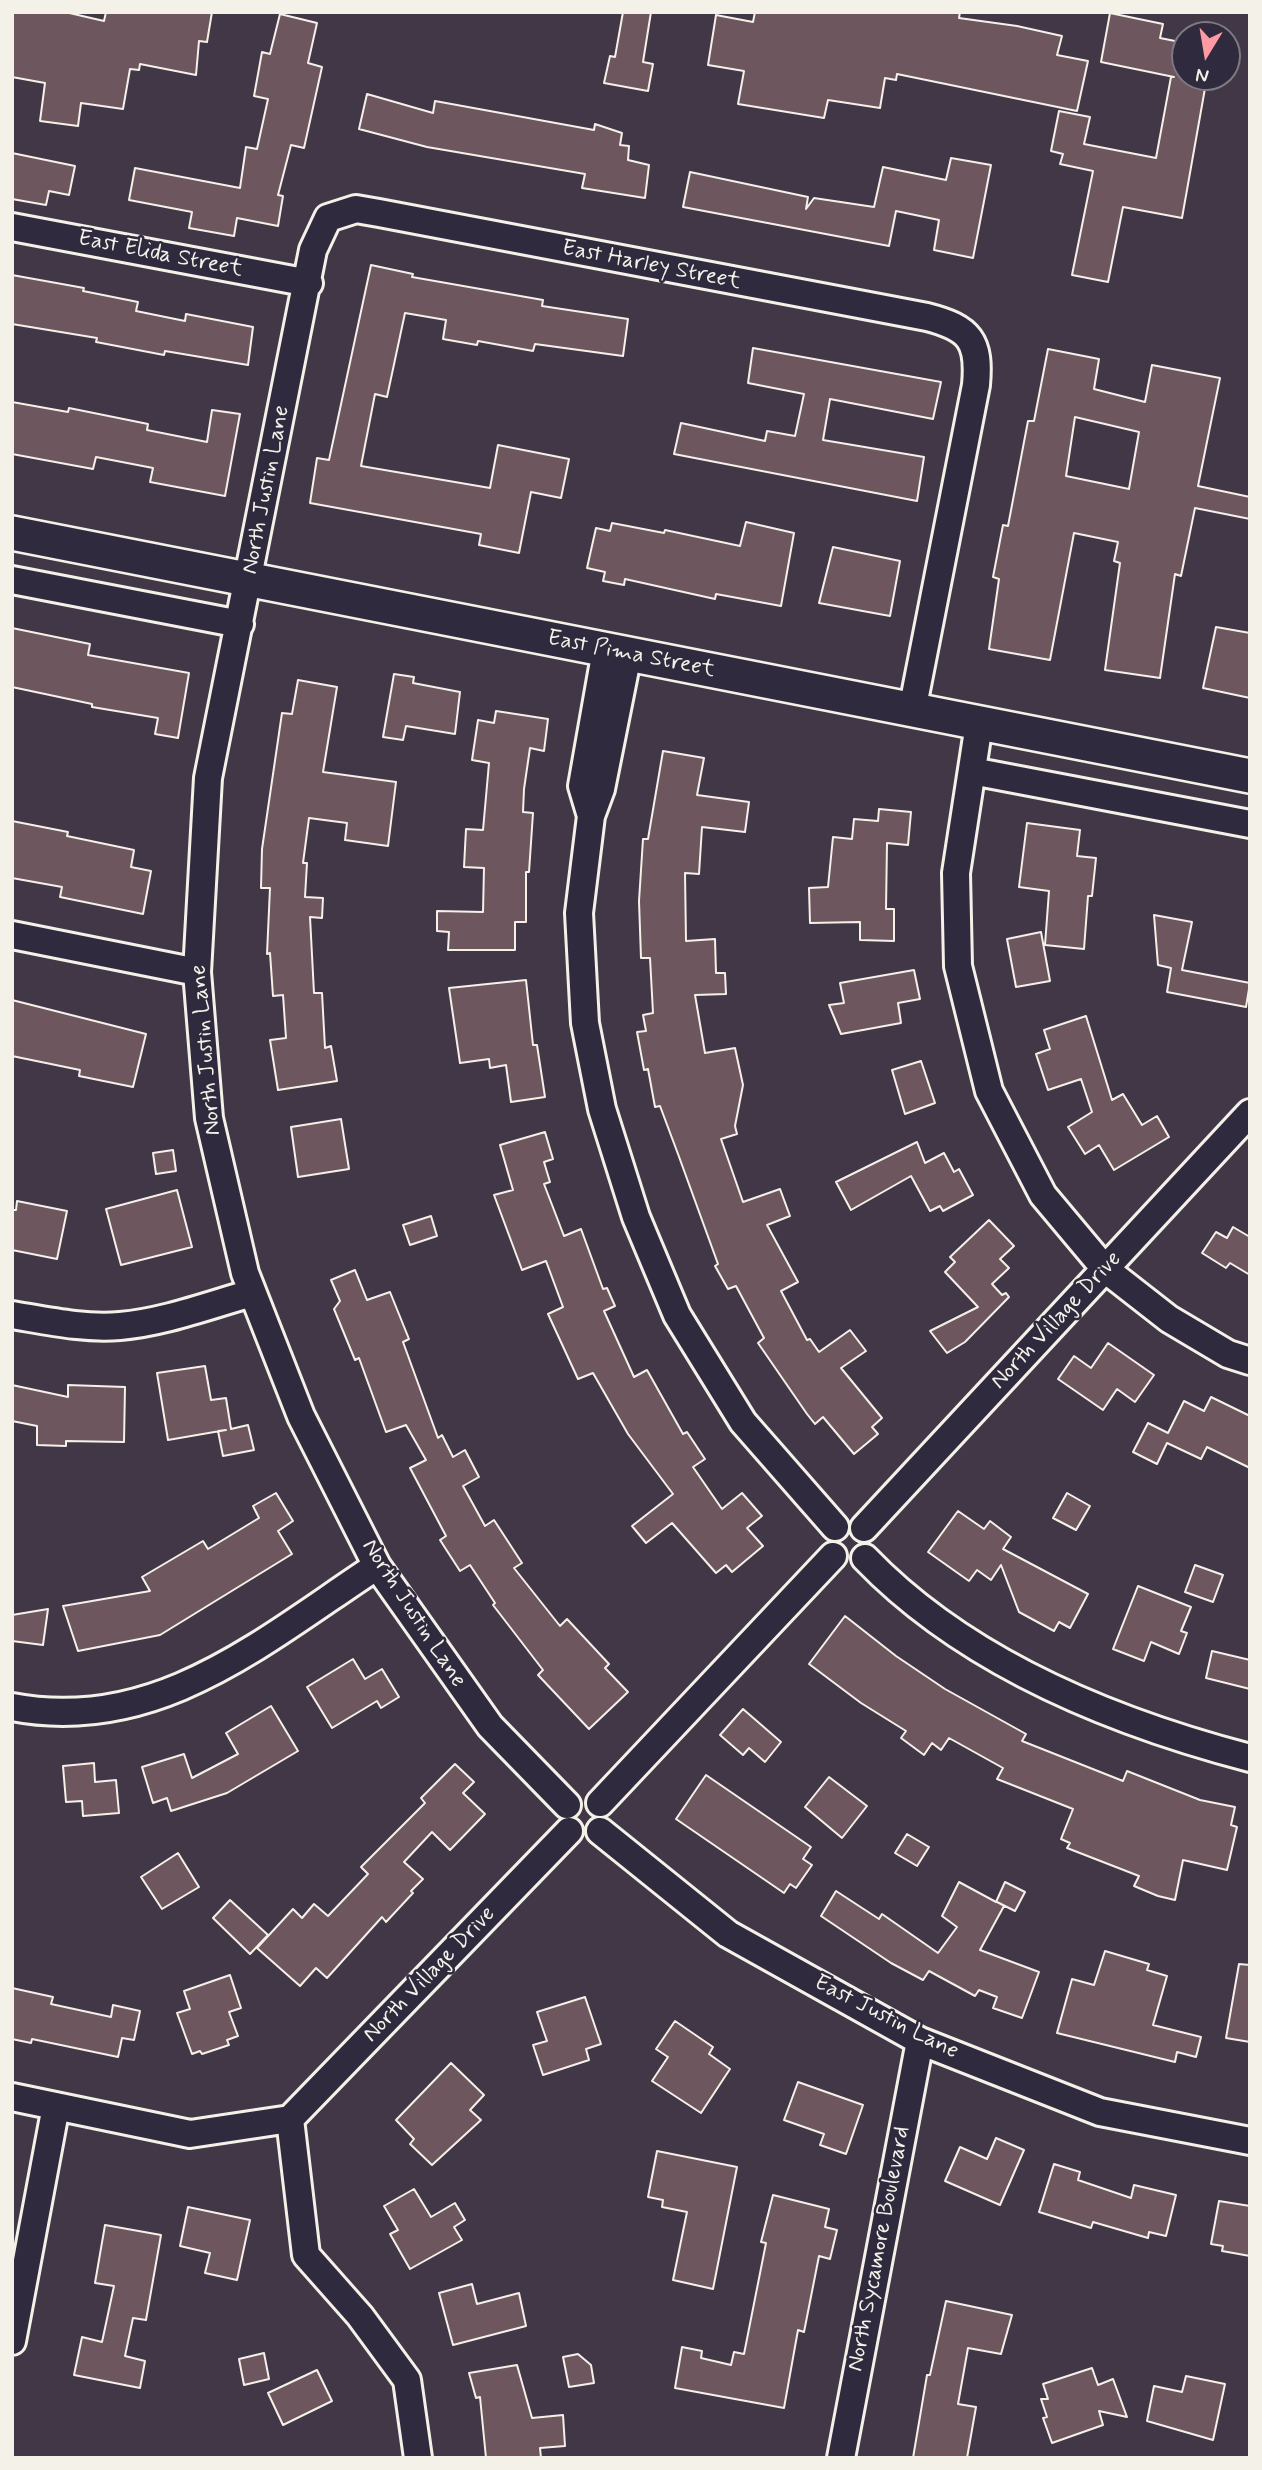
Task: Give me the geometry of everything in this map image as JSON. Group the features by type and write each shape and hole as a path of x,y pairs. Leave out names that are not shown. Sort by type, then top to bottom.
{"street":[{"name":"East Harley Street","path":"336,214 356,209 379,213 927,317 965,333 976,350 976,385 912,711"},
{"name":"North Justin Lane","path":"336,214 328,218 320,230 313,250 309,284 208,778 197,972 209,1118 252,1293 301,1416 377,1566 490,1726 568,1818"},
{"name":"East Elida Street","path":"12,227 309,284"},
{"name":"East Pima Street","path":"12,533 1250,776"},
{"path":"12,580 240,624"},
{"path":"617,652 601,789 591,816 579,914 585,1023 603,1109 636,1217 677,1315 743,1422 835,1527"},
{"path":"979,724 956,873 958,966 989,1091 1043,1195 1105,1269 1169,1319 1228,1354 1250,1361"},
{"path":"972,771 1250,824"},
{"path":"12,935 197,972"},
{"name":"North Village Drive","path":"864,1528 1250,1113"},
{"path":"12,1315 74,1325 120,1326 175,1315 252,1293"},
{"path":"850,1522 864,1528 870,1545 865,1558 852,1564 833,1556 828,1543 835,1527 850,1522"},
{"path":"600,1803 833,1556"},
{"path":"865,1558 934,1619 1044,1684 1155,1729 1250,1758"},
{"path":"12,1707 74,1711 119,1707 151,1700 182,1688 247,1652 377,1566"},
{"path":"585,1796 600,1803 606,1819 600,1831 581,1837 568,1818 585,1796"},
{"name":"North Village Drive","path":"290,2119 568,1818"},
{"name":"East Justin Lane","path":"600,1831 728,1934 920,2041 1100,2112 1250,2141"},
{"name":"North Sycamore Boulevard","path":"841,2458 920,2041"},
{"path":"12,2097 190,2134 290,2119 306,2255 360,2316 407,2380 418,2458"},
{"path":"12,2341 56,2106"}],"building":[{"path":"12,12 65,12 104,21 106,12 212,12 207,42 199,41 196,75 140,64 139,70 130,69 123,109 81,103 78,126 40,121 45,83 12,77"},
{"path":"623,12 651,12 643,62 653,64 648,91 604,83 610,56 615,57"},
{"path":"755,12 960,12 959,18 1017,26 1062,36 1057,55 1088,61 1077,111 897,74 896,80 885,78 880,108 828,100 824,118 738,104 744,71 708,65 716,15 753,22"},
{"path":"1110,13 1163,24 1160,38 1171,40 1171,76 1101,62"},
{"path":"280,14 317,23 308,63 322,67 304,148 291,145 278,195 283,196 278,226 237,218 234,236 189,228 192,212 129,200 135,168 240,188 246,147 257,149 268,99 254,96 262,52 270,54"},
{"path":"1171,77 1171,91 1205,91 1182,218 1123,207 1108,282 1072,275 1093,171 1060,164 1063,154 1051,151 1059,111 1090,117 1084,144 1156,158"},
{"path":"367,94 433,113 435,101 594,130 595,124 622,133 620,145 629,146 628,160 649,165 645,198 582,188 585,174 427,147 359,129"},
{"path":"12,153 75,166 69,195 49,191 46,205 12,199"},
{"path":"951,158 991,165 973,258 934,250 939,220 896,211 889,246 683,207 690,172 808,197 806,209 814,198 874,207 883,167 946,180"},
{"path":"371,265 413,274 412,277 543,300 542,306 628,319 623,356 535,344 533,351 478,341 477,345 443,339 446,320 405,313 387,397 375,394 361,466 490,488 498,445 569,459 561,498 531,492 519,553 479,545 481,534 310,503 317,458 329,460"},
{"path":"12,275 84,288 83,291 138,302 136,311 185,321 186,314 253,327 248,365 165,351 164,355 96,342 97,338 12,324"},
{"path":"753,348 941,382 933,419 830,399 823,440 924,457 917,501 674,454 681,423 765,441 767,431 795,436 804,394 748,383"},
{"path":"1048,349 1099,359 1094,389 1145,402 1152,365 1220,378 1198,486 1250,497 1250,519 1195,508 1181,576 1175,574 1160,678 1105,670 1120,563 1114,561 1118,542 1074,533 1050,660 989,649 999,579 993,577 1003,525 1008,526 1028,421 1034,421","holes":["1075,417 1139,432 1129,489 1066,476"]},
{"path":"12,402 68,412 69,408 148,424 147,430 207,442 212,410 240,414 225,496 150,482 153,468 96,457 93,469 12,454"},
{"path":"746,522 794,533 781,606 716,594 715,599 625,579 624,585 603,581 605,572 587,568 596,528 610,531 612,523 664,533 665,530 740,546"},
{"path":"833,547 900,561 890,616 819,603"},
{"path":"1216,627 1250,633 1250,698 1203,688"},
{"path":"12,628 90,644 88,655 189,673 178,738 155,734 158,718 92,707 92,704 12,687"},
{"path":"394,674 414,677 413,683 460,692 455,734 406,726 403,740 383,737"},
{"path":"298,680 337,687 323,772 396,782 388,846 345,840 347,823 309,818 303,863 307,863 305,897 323,898 322,918 310,917 314,993 322,993 325,1048 331,1046 337,1081 278,1090 270,1040 286,1038 283,995 273,996 270,953 267,954 270,888 261,888 262,849 282,713 292,714"},
{"path":"496,711 548,719 544,751 530,748 524,789 523,812 533,813 529,872 526,872 526,922 515,922 515,950 448,950 449,932 437,931 437,911 483,912 484,868 464,867 466,829 483,830 489,763 472,760 478,720 494,723"},
{"path":"663,751 704,758 697,795 749,802 745,832 702,827 699,874 685,873 686,941 715,939 716,973 725,973 726,994 695,995 705,1053 735,1048 743,1085 735,1126 737,1134 721,1139 743,1202 780,1189 790,1216 767,1225 798,1282 781,1291 807,1340 810,1339 819,1352 850,1330 866,1351 841,1368 882,1418 872,1427 878,1434 854,1454 823,1417 815,1424 807,1414 758,1343 764,1338 736,1286 728,1289 715,1266 718,1264 660,1106 655,1107 648,1069 644,1070 637,1032 646,1031 643,1015 653,1013 650,958 641,958 639,901 643,839 648,839"},
{"path":"879,809 911,812 908,845 887,843 886,909 894,909 894,941 860,940 860,922 810,923 809,888 828,887 833,837 852,839 854,819 878,821"},
{"path":"12,821 68,832 67,836 134,850 131,867 151,871 143,914 60,897 62,887 12,878"},
{"path":"1027,823 1080,830 1077,856 1096,858 1092,896 1088,896 1084,949 1045,945 1049,891 1019,887"},
{"path":"1154,915 1192,922 1182,970 1250,983 1246,1007 1167,992 1171,968 1158,965"},
{"path":"1041,932 1050,981 1016,987 1007,939"},
{"path":"914,970 920,999 898,1003 901,1023 841,1034 829,1005 844,1003 840,983"},
{"path":"526,980 533,1045 537,1045 545,1097 511,1102 506,1065 490,1068 489,1059 460,1063 449,988"},
{"path":"12,1000 146,1034 133,1087 79,1076 80,1070 12,1056"},
{"path":"1086,1016 1112,1100 1123,1094 1142,1125 1157,1116 1169,1137 1114,1170 1099,1145 1085,1154 1068,1127 1092,1112 1081,1079 1048,1090 1036,1054 1050,1049 1044,1030"},
{"path":"921,1061 935,1103 905,1114 892,1070"},
{"path":"341,1119 349,1169 298,1177 291,1127"},
{"path":"545,1132 553,1159 544,1162 550,1182 544,1184 564,1236 581,1229 603,1289 607,1288 615,1306 604,1311 634,1377 647,1370 683,1434 687,1432 705,1459 693,1467 722,1509 742,1493 762,1516 747,1528 763,1546 732,1572 726,1565 716,1573 672,1523 646,1543 632,1526 673,1494 628,1434 593,1373 578,1379 548,1314 563,1307 546,1261 522,1270 494,1195 513,1190 500,1145"},
{"path":"917,1142 925,1163 944,1153 954,1172 959,1169 973,1195 943,1211 940,1206 930,1211 911,1176 851,1210 836,1182"},
{"path":"173,1150 176,1171 156,1174 153,1153"},
{"path":"177,1190 192,1247 121,1265 106,1209"},
{"path":"17,1201 67,1211 57,1259 12,1250 12,1210 16,1210"},
{"path":"431,1216 437,1236 410,1245 403,1225"},
{"path":"989,1220 1014,1246 1000,1259 1009,1268 992,1284 1002,1295 1006,1293 1009,1297 965,1342 947,1353 930,1331 978,1307 945,1272 955,1262 950,1257"},
{"path":"1233,1227 1250,1237 1250,1275 1230,1263 1226,1268 1202,1253 1216,1232 1227,1238"},
{"path":"355,1270 367,1300 390,1292 409,1339 403,1342 438,1438 442,1435 453,1457 465,1450 479,1477 463,1486 485,1526 494,1520 522,1563 514,1568 560,1626 567,1619 609,1664 605,1668 628,1692 589,1729 538,1675 543,1670 493,1605 495,1603 470,1565 460,1571 440,1540 446,1536 410,1468 426,1460 406,1425 386,1432 359,1358 355,1360 334,1309 340,1301 331,1280"},
{"path":"1108,1343 1154,1375 1135,1402 1117,1389 1103,1410 1058,1379 1074,1356 1091,1368"},
{"path":"205,1366 211,1400 226,1398 231,1429 248,1425 254,1450 223,1456 218,1431 168,1440 157,1373"},
{"path":"12,1385 68,1397 68,1385 125,1387 124,1442 66,1441 66,1446 37,1445 37,1426 12,1421"},
{"path":"1211,1397 1250,1416 1250,1468 1207,1447 1201,1459 1167,1443 1157,1464 1133,1452 1148,1423 1168,1433 1184,1401 1204,1411"},
{"path":"276,1493 293,1521 278,1531 292,1554 160,1635 78,1651 63,1606 150,1591 142,1577 203,1541 208,1549 259,1518 253,1506"},
{"path":"1067,1493 1090,1506 1076,1530 1053,1518"},
{"path":"958,1511 984,1529 990,1521 1011,1537 1003,1549 1088,1594 1070,1628 1059,1622 1054,1631 1019,1612 1001,1565 991,1580 977,1570 969,1581 928,1552"},
{"path":"1195,1565 1223,1575 1213,1602 1185,1592"},
{"path":"1138,1586 1191,1607 1181,1631 1187,1633 1179,1654 1151,1642 1144,1661 1113,1649"},
{"path":"48,1609 43,1645 12,1641 12,1615"},
{"path":"845,1616 896,1656 945,1689 1026,1734 1022,1741 1123,1781 1127,1771 1200,1800 1235,1807 1231,1825 1237,1827 1227,1870 1183,1860 1175,1900 1158,1896 1134,1886 1139,1876 1067,1848 1070,1843 1061,1839 1073,1809 997,1779 1003,1768 949,1738 941,1750 932,1743 924,1755 901,1738 906,1731 861,1703 809,1664"},
{"path":"1212,1651 1250,1660 1250,1689 1206,1678"},
{"path":"353,1659 365,1679 382,1669 399,1697 381,1708 377,1701 332,1728 307,1687"},
{"path":"271,1706 298,1751 227,1793 171,1811 167,1798 153,1803 142,1767 184,1754 192,1778 238,1754 226,1733"},
{"path":"743,1709 781,1742 765,1762 749,1748 743,1755 720,1735"},
{"path":"94,1763 95,1782 116,1780 119,1813 83,1816 82,1801 66,1802 63,1766"},
{"path":"455,1764 474,1782 463,1793 485,1814 450,1850 432,1832 404,1862 423,1879 411,1891 413,1893 386,1922 382,1917 327,1978 316,1968 300,1986 257,1948 293,1909 302,1918 314,1904 328,1916 368,1874 361,1867 425,1803 421,1798"},
{"path":"706,1775 811,1847 803,1859 812,1865 796,1888 790,1884 784,1893 676,1819"},
{"path":"829,1777 867,1806 842,1838 805,1807"},
{"path":"907,1834 929,1847 917,1866 895,1853"},
{"path":"178,1853 199,1887 162,1909 141,1877"},
{"path":"959,1882 996,1902 1005,1882 1025,1892 1015,1911 997,1902 1004,1906 980,1950 1039,1972 1022,2018 993,2008 997,1997 979,1990 975,1996 929,1971 923,1980 891,1963 821,1916 836,1891 879,1919 882,1914 938,1953 957,1927 942,1916"},
{"path":"230,1900 268,1935 250,1954 213,1918"},
{"path":"1105,1951 1149,1964 1147,1970 1167,1976 1153,2025 1201,2037 1196,2057 1177,2052 1175,2062 1057,2033 1072,1979 1094,1985"},
{"path":"1239,1964 1250,1965 1250,2042 1226,2038"},
{"path":"230,1975 241,2008 229,2012 238,2036 227,2040 229,2045 202,2054 200,2051 192,2054 177,2013 190,2009 184,1991"},
{"path":"12,1988 53,1997 51,2004 111,2017 113,2005 140,2011 134,2040 122,2038 118,2057 32,2039 31,2043 12,2039"},
{"path":"585,1997 601,2044 586,2049 589,2060 543,2075 533,2045 547,2041 537,2012"},
{"path":"675,2021 713,2047 709,2054 730,2069 701,2113 652,2081 668,2057 656,2049"},
{"path":"451,2063 484,2095 470,2110 481,2120 432,2165 410,2144 414,2139 396,2120"},
{"path":"798,2082 863,2105 846,2154 820,2145 824,2134 784,2120"},
{"path":"996,2138 1024,2150 1000,2205 945,2181 960,2147 987,2159"},
{"path":"657,2151 737,2167 713,2289 673,2280 687,2212 662,2207 663,2200 648,2197"},
{"path":"1054,2164 1080,2172 1078,2180 1131,2198 1134,2185 1176,2195 1166,2236 1149,2232 1148,2238 1093,2222 1091,2228 1039,2212"},
{"path":"414,2189 431,2217 455,2203 465,2220 454,2227 462,2240 410,2269 390,2234 398,2230 384,2206"},
{"path":"773,2195 829,2209 825,2227 837,2230 830,2259 819,2256 804,2332 798,2330 784,2408 675,2388 682,2347 702,2351 701,2358 731,2365 734,2352 744,2354 766,2243 761,2242"},
{"path":"1219,2201 1250,2206 1250,2256 1222,2251 1223,2246 1211,2244"},
{"path":"188,2207 250,2220 237,2280 205,2273 210,2253 180,2246"},
{"path":"105,2225 161,2235 146,2320 133,2318 125,2356 145,2361 140,2388 74,2375 82,2337 102,2342 114,2286 95,2283"},
{"path":"472,2284 477,2304 519,2293 526,2326 453,2345 439,2293"},
{"path":"946,2301 1012,2315 1001,2354 968,2348 958,2404 976,2407 967,2458 913,2458 927,2375 930,2375"},
{"path":"264,2353 269,2379 244,2385 239,2359"},
{"path":"578,2354 591,2365 594,2383 569,2387 563,2357"},
{"path":"517,2365 532,2418 563,2415 565,2446 540,2448 541,2458 486,2458 480,2397 476,2398 469,2373"},
{"path":"1092,2368 1098,2385 1113,2379 1127,2417 1099,2411 1103,2425 1052,2443 1043,2418 1047,2417 1041,2399 1048,2399 1043,2384"},
{"path":"317,2370 332,2401 283,2425 268,2393"},
{"path":"1186,2376 1225,2384 1213,2440 1147,2421 1154,2386 1182,2392"}]}
